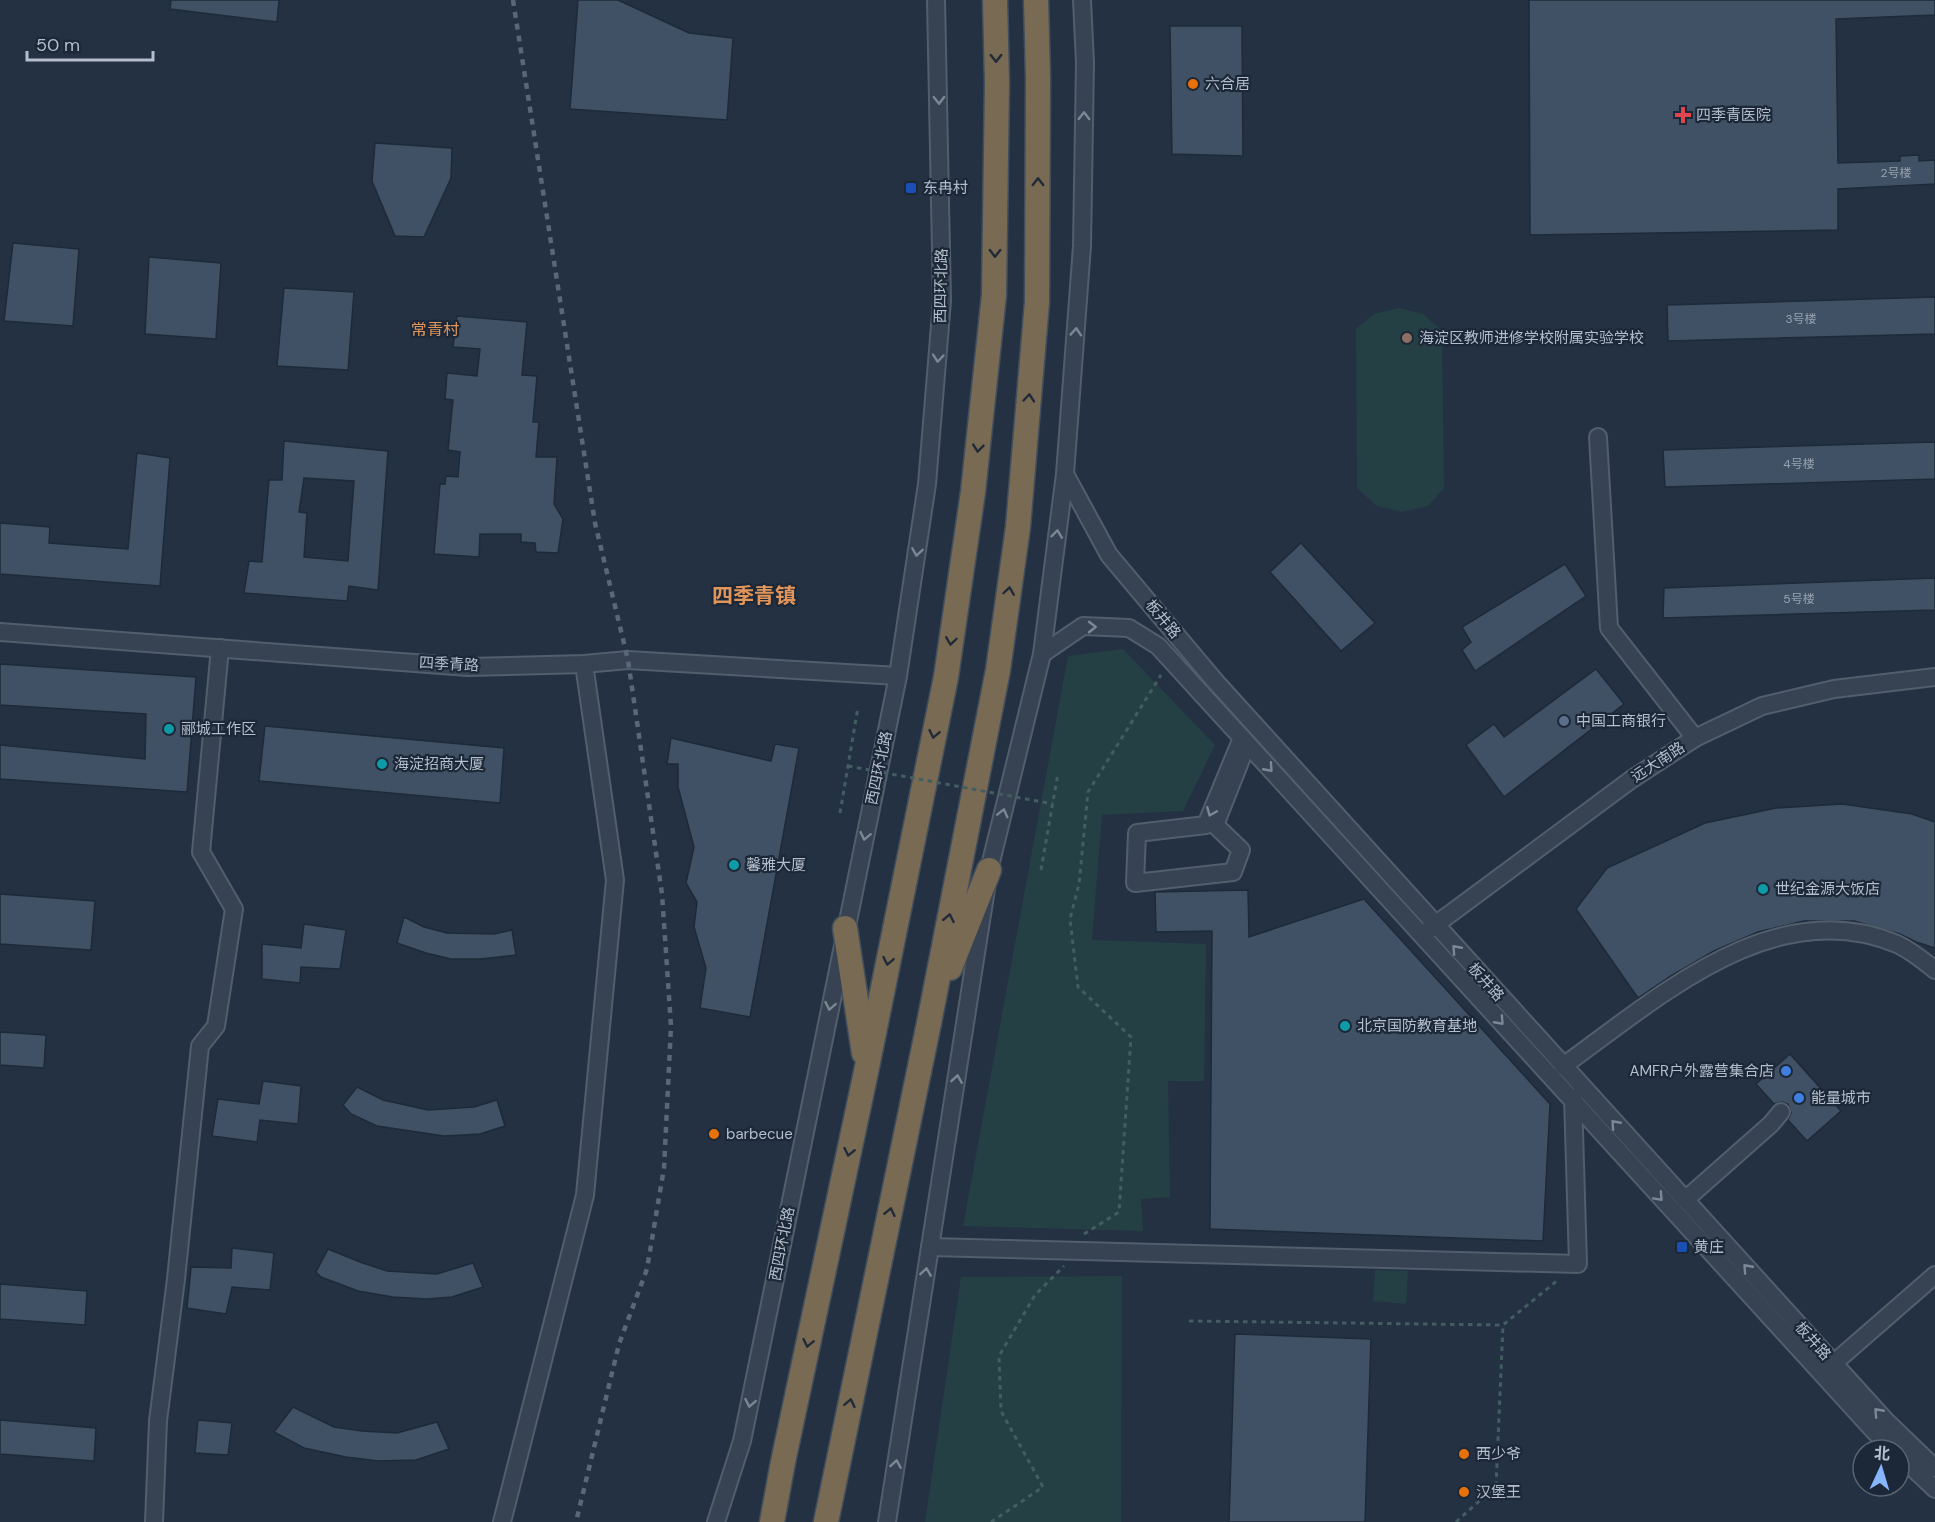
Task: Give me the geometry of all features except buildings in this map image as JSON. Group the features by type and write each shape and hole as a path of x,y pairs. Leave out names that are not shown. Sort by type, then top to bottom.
{"highway":[{"path":"772,1522 946,677 973,492 994,295 997,83 995,0"},
{"path":"826,1522 998,670 1018,527 1037,302 1036,0"},
{"path":"928,1023 989,870"},
{"path":"845,928 866,1072"},
{"path":"758,1522 783,1462"},
{"path":"831,1497 831,1522"}],"street":[{"name":"西四环北路","path":"716,1522 742,1441 898,676 927,484 942,301 936,0"},
{"path":"887,1522 989,870 1042,654 1065,474 1082,246 1084,104 1082,0"},
{"path":"1598,437 1609,628 1695,738"},
{"name":"板井路","path":"1065,474 1109,555 1428,931 1563,1066 1886,1421 1935,1468"},
{"path":"1042,654 1083,626 1129,628 1158,646 1244,741 1428,931 1573,1102 1882,1438"},
{"name":"四季青路","path":"0,632 468,667 584,664 627,660 898,676"},
{"path":"154,1522 158,1421 176,1279 200,1046 216,1026 234,909 201,852 220,648"},
{"path":"502,1522 585,1195 615,880 584,664"},
{"name":"远大南路","path":"1428,931 1632,779 1695,738 1762,706 1834,689 1935,677"},
{"path":"1244,741 1215,825 1241,850 1233,872 1135,883 1137,833 1206,825 1244,741"},
{"path":"1563,1066 1693,974 1735,952 1767,940 1802,932 1824,930 1862,934 1898,945 1935,970"},
{"path":"930,1247 1578,1264 1573,1102 1575,1080"},
{"path":"1685,1200 1771,1124 1781,1112"},
{"path":"1834,1363 1935,1275"},
{"path":"1911,1466 1935,1489"}],"path":[{"path":"991,1522 1043,1487 1001,1411 999,1356 1035,1294 1080,1251 1083,1235 1119,1212 1131,1037 1078,987 1070,919 1079,884 1088,792 1161,675"},
{"path":"840,813 858,707"},
{"path":"848,766 1053,804"},
{"path":"1041,870 1058,773"},
{"path":"1189,1321 1503,1325 1578,1264"},
{"path":"1456,1522 1496,1486 1503,1325"}],"green space":[{"path":"1399,308 1423,314 1442,331 1444,488 1428,506 1402,512 1377,506 1357,488 1356,329 1374,314"},
{"path":"1123,649 1215,745 1183,811 1102,815 1092,940 1206,944 1204,1081 1168,1081 1170,1197 1141,1199 1143,1231 963,1226 1068,656"},
{"path":"1375,1270 1408,1271 1406,1304 1373,1301"},
{"path":"1122,1276 1121,1522 925,1522 961,1277"}],"railway":[{"path":"513,0 595,523 628,660 662,894 671,1026 664,1168 647,1269 619,1344 576,1522"}],"place":[{"name":"六合居","path":"1193,84"},
{"name":"四季青医院","path":"1683,115"},
{"name":"东冉村","path":"911,188"},
{"name":"海淀区教师进修学校附属实验学校","path":"1407,338"},
{"name":"中国工商银行","path":"1564,721"},
{"name":"郦城工作区","path":"169,729"},
{"name":"海淀招商大厦","path":"382,764"},
{"name":"馨雅大厦","path":"734,865"},
{"name":"世纪金源大饭店","path":"1763,889"},
{"name":"北京国防教育基地","path":"1345,1026"},
{"name":"AMFR户外露营集合店","path":"1786,1071"},
{"name":"能量城市","path":"1799,1098"},
{"name":"barbecue","path":"714,1134"},
{"name":"黄庄","path":"1682,1247"},
{"name":"西少爷","path":"1464,1454"},
{"name":"汉堡王","path":"1464,1492"}],"district":[{"name":"常青村","path":"435,329"},
{"name":"四季青镇","path":"754,596"}]}
